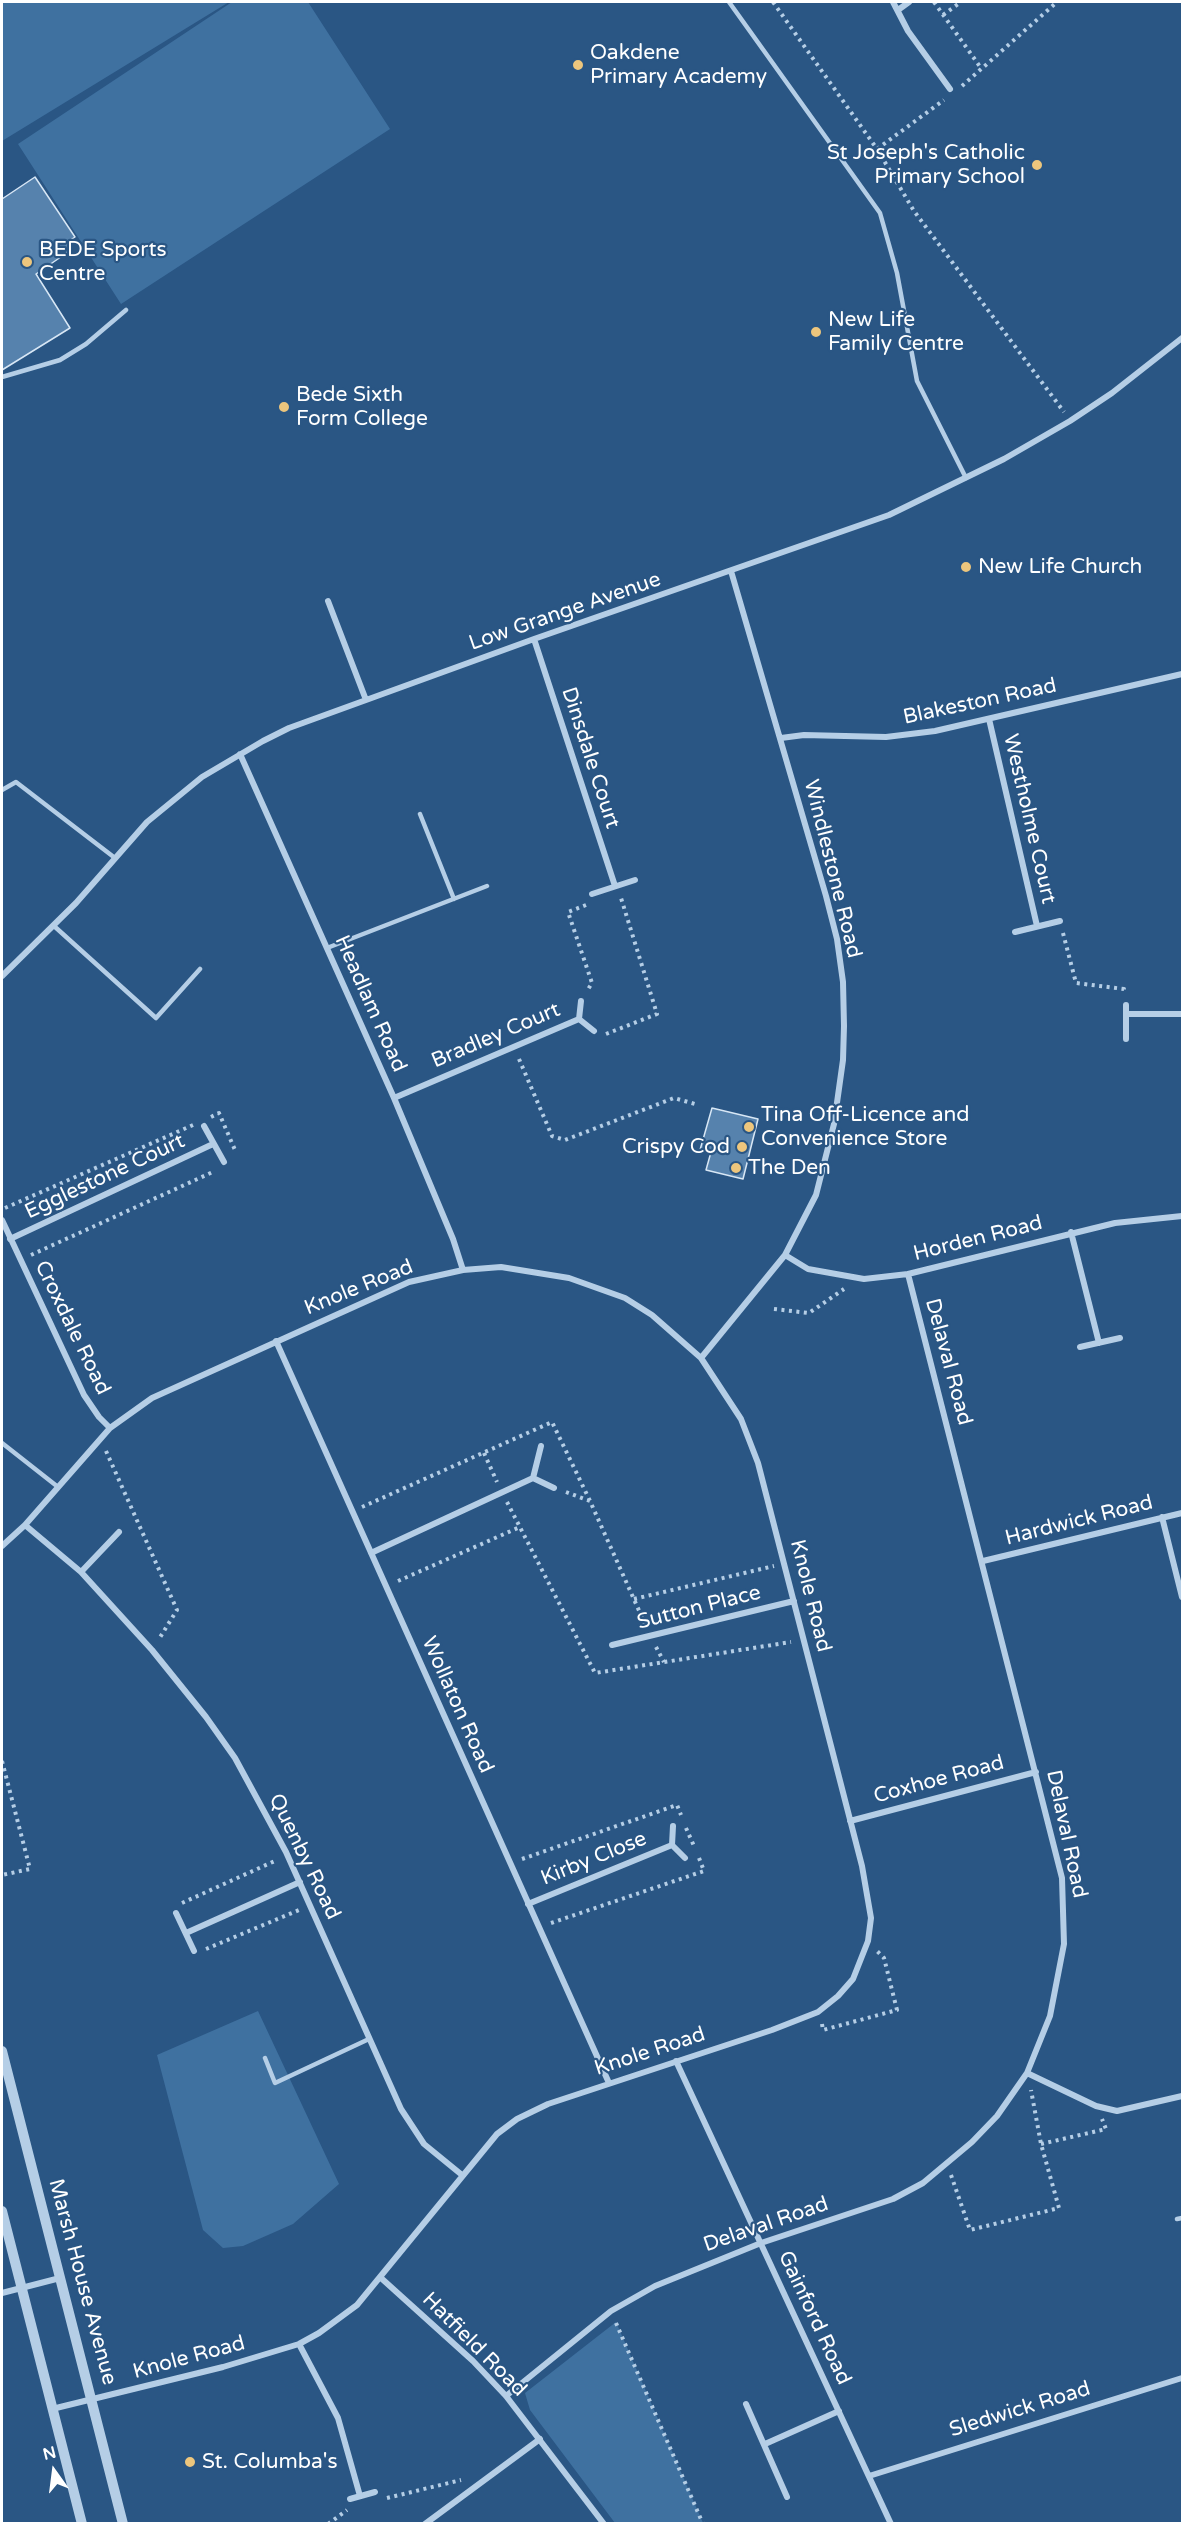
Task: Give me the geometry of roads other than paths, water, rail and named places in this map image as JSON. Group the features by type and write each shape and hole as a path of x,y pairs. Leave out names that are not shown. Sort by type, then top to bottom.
{"street":[{"path":"893,2 908,31 950,92"},
{"path":"898,10 909,2"},
{"name":"Low Grange Avenue","path":"2,976 54,926 147,822 202,777 240,754 289,728 534,639 889,515 966,478 1070,421 1181,341"},
{"name":"Windlestone Road","path":"701,1358 785,1255 816,1195 836,1113 844,1026 843,982 837,939 781,738 731,572"},
{"path":"328,602 366,700"},
{"name":"Dinsdale Court","path":"534,639 616,886"},
{"name":"Blakeston Road","path":"781,738 804,735 886,737 935,731 1182,674"},
{"name":"Westholme Court","path":"989,719 1037,926"},
{"name":"Headlam Road","path":"240,754 394,1098 453,1239 463,1270"},
{"path":"592,894 635,880"},
{"name":"Westholme Court","path":"1015,932 1060,921"},
{"name":"Bradley Court","path":"579,1019 581,1001"},
{"path":"1126,1005 1126,1039"},
{"path":"1126,1014 1182,1014"},
{"name":"Bradley Court","path":"394,1098 579,1019"},
{"name":"Bradley Court","path":"579,1019 594,1031"},
{"name":"Egglestone Court","path":"204,1126 224,1162"},
{"name":"Egglestone Court","path":"10,1239 213,1144"},
{"name":"Horden Road","path":"785,1255 808,1269 856,1278 908,1274 1071,1232 1115,1223 1182,1216"},
{"name":"Croxdale Road","path":"2,1220 84,1395 99,1417 110,1428"},
{"path":"1071,1232 1099,1343"},
{"name":"Knole Road","path":"2,1546 26,1525 110,1428 152,1398 409,1282 463,1270 501,1268 534,1271 598,1287 625,1298 652,1315 701,1358 741,1419 758,1463 870,1899 868,1941 853,1979 838,1996 818,2012 548,2104 517,2119 497,2134 381,2277 348,2312 299,2344 223,2367 52,2409"},
{"name":"Delaval Road","path":"506,2397 611,2311 681,2274 760,2243 893,2199 923,2183 996,2116 1027,2073 1050,2016 1064,1944 1062,1878 908,1274"},
{"path":"1080,1347 1120,1338"},
{"name":"Wollaton Road","path":"276,1341 609,2083"},
{"path":"533,1478 541,1446"},
{"path":"371,1553 533,1478 554,1488"},
{"name":"Hardwick Road","path":"983,1561 1182,1513"},
{"path":"1162,1517 1182,1597"},
{"name":"Quenby Road","path":"26,1525 81,1572 152,1650 206,1717 235,1758 288,1855 369,2039 409,2123 424,2144 462,2175"},
{"path":"81,1572 119,1532"},
{"name":"Sutton Place","path":"612,1645 794,1601"},
{"name":"Coxhoe Road","path":"850,1821 1036,1772"},
{"name":"Kirby Close","path":"673,1826 672,1845 684,1858"},
{"name":"Kirby Close","path":"528,1904 672,1845"},
{"path":"186,1933 300,1882"},
{"path":"176,1913 194,1951"},
{"name":"Marsh House Avenue","path":"2,2051 123,2523"},
{"name":"Gainford Road","path":"676,2061 891,2523"},
{"path":"1027,2073 1096,2106 1117,2111 1182,2096"},
{"path":"2,2211 82,2523"},
{"name":"Hatfield Road","path":"381,2277 473,2361 506,2397 604,2523"},
{"path":"2,2293 60,2278"},
{"path":"299,2344 338,2418 360,2496"},
{"name":"Sledwick Road","path":"868,2476 1182,2378"},
{"path":"746,2404 787,2497"},
{"path":"765,2444 839,2411"},
{"path":"425,2523 540,2439"},
{"path":"350,2499 375,2492"}],"lane":[{"path":"729,2 880,213 897,273 919,386 966,478"},
{"path":"2,377 60,360 86,344 126,310"},
{"path":"2,789 16,782 116,858"},
{"path":"420,814 454,898"},
{"path":"327,948 488,886"},
{"path":"54,926 156,1018 200,969"},
{"path":"2,1443 58,1487"},
{"path":"265,2058 275,2083 369,2039"}],"place":[{"name":"Oakdene Primary Academy","path":"578,65"},
{"name":"St Joseph's Catholic Primary School","path":"1037,165"},
{"name":"BEDE Sports Centre","path":"27,262"},
{"name":"New Life Family Centre","path":"816,332"},
{"name":"Bede Sixth Form College","path":"284,407"},
{"name":"New Life Church","path":"966,567"},
{"name":"Tina Off-Licence and Convenience Store","path":"749,1127"},
{"name":"Crispy Cod","path":"742,1147"},
{"name":"The Den","path":"736,1168"},
{"name":"St. Columba's","path":"190,2462"}]}
